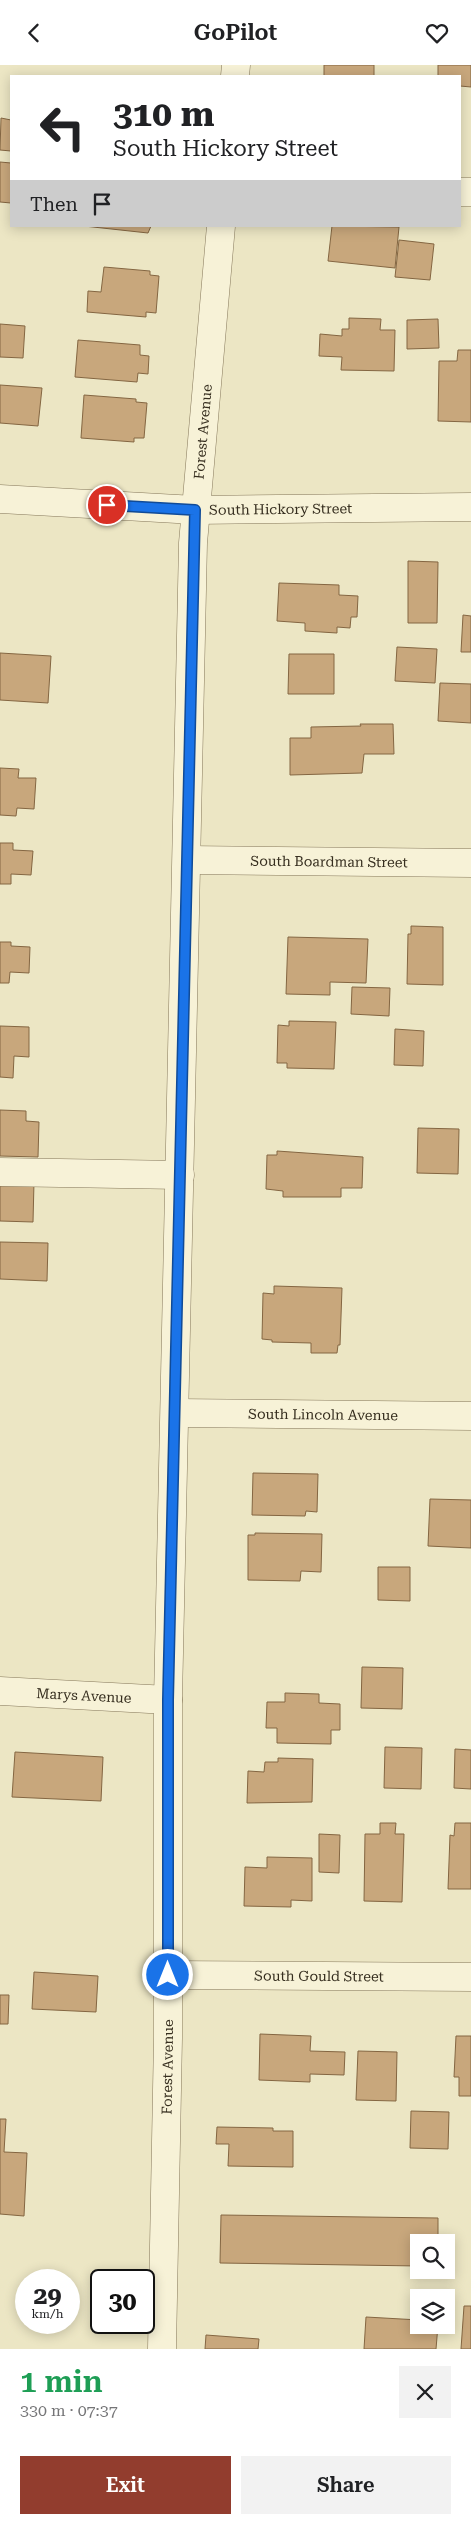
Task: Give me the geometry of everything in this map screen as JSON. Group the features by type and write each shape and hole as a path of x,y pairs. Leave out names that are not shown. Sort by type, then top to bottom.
{"street":[{"name":"Forest Avenue","path":"162,2349 168,1975 168,1700 195,510 222,227"},
{"name":"South Hickory Street","path":"0,499 195,510 471,507"},
{"name":"South Boardman Street","path":"187,860 471,863"},
{"path":"0,1172 180,1175"},
{"name":"South Lincoln Avenue","path":"175,1413 471,1416"},
{"name":"Marys Avenue","path":"0,1691 168,1700"},
{"name":"South Gould Street","path":"168,1975 471,1977"}],"building":[{"path":"324,65 374,65 374,75 324,75"},
{"path":"438,65 471,65 471,87 461,86 461,75 438,75"},
{"path":"1,118 10,120 10,151 0,150"},
{"path":"0,162 10,163 10,203 0,202"},
{"path":"93,227 151,227 148,233"},
{"path":"332,227 399,227 395,268 328,261"},
{"path":"399,240 434,244 430,280 395,277"},
{"path":"104,267 150,271 150,275 159,276 156,313 146,312 146,317 87,312 88,291 101,292"},
{"path":"349,318 381,319 380,330 395,330 394,371 341,370 342,357 319,356 320,334 342,336 342,329 349,329"},
{"path":"438,319 439,348 407,349 407,320"},
{"path":"0,324 25,326 23,358 0,357"},
{"path":"78,340 140,345 140,355 149,356 148,374 138,373 137,382 75,377"},
{"path":"458,350 471,350 471,422 438,421 439,361 457,361"},
{"path":"0,385 42,388 38,426 0,423"},
{"path":"84,395 136,399 136,402 147,403 144,438 134,438 134,442 81,438"},
{"path":"408,561 438,562 437,623 408,623"},
{"path":"279,583 339,585 339,595 358,596 357,617 351,617 350,628 337,627 337,633 305,631 305,623 277,621"},
{"path":"463,615 471,616 471,652 461,652"},
{"path":"397,647 437,649 435,683 395,681"},
{"path":"0,653 51,656 48,703 0,700"},
{"path":"289,654 334,654 334,694 288,694"},
{"path":"440,683 471,684 471,723 438,721"},
{"path":"360,724 393,724 394,754 364,754 362,773 290,775 290,738 311,738 311,727 361,726"},
{"path":"0,768 19,769 18,778 36,778 34,809 17,808 16,816 0,815"},
{"path":"0,843 13,843 13,850 33,851 31,875 11,874 11,884 0,884"},
{"path":"411,926 443,927 443,985 407,984 408,934 411,934"},
{"path":"288,937 368,939 366,983 330,982 330,995 286,994"},
{"path":"0,942 11,942 11,946 30,947 29,973 10,972 9,983 0,983"},
{"path":"352,987 390,988 389,1016 351,1014"},
{"path":"289,1021 336,1022 334,1069 287,1068 287,1063 277,1063 278,1025 289,1026"},
{"path":"0,1026 29,1027 29,1057 14,1056 13,1078 0,1077"},
{"path":"395,1029 424,1031 423,1066 394,1065"},
{"path":"0,1110 26,1111 26,1121 39,1122 38,1157 0,1156"},
{"path":"418,1128 459,1129 458,1174 417,1173"},
{"path":"277,1151 363,1157 362,1188 341,1188 341,1197 283,1197 283,1191 266,1189 267,1155 277,1155"},
{"path":"0,1182 34,1182 33,1222 0,1221"},
{"path":"0,1242 48,1243 47,1281 0,1279"},
{"path":"274,1286 342,1288 340,1345 338,1345 337,1353 311,1353 311,1343 272,1342 272,1340 262,1339 263,1293 274,1294"},
{"path":"253,1473 318,1474 317,1512 306,1511 305,1516 252,1515"},
{"path":"430,1499 471,1500 471,1548 428,1546"},
{"path":"255,1533 322,1534 321,1572 301,1571 300,1581 248,1580 248,1535 255,1535"},
{"path":"378,1567 410,1567 410,1601 378,1600"},
{"path":"362,1667 403,1668 402,1709 361,1708"},
{"path":"285,1693 319,1694 319,1703 340,1704 340,1730 331,1730 331,1744 277,1743 277,1728 266,1728 267,1702 285,1702"},
{"path":"385,1747 422,1748 421,1789 384,1788"},
{"path":"455,1749 471,1750 471,1789 454,1788"},
{"path":"15,1752 103,1757 101,1801 12,1797"},
{"path":"278,1758 313,1759 312,1802 247,1803 248,1771 264,1772 265,1762 278,1762"},
{"path":"380,1823 396,1823 395,1834 404,1834 402,1902 364,1901 365,1834 380,1834"},
{"path":"455,1823 471,1823 471,1889 448,1889 450,1835 454,1836"},
{"path":"319,1834 340,1835 339,1873 319,1872"},
{"path":"267,1857 312,1858 312,1901 291,1900 291,1907 244,1906 245,1867 267,1868"},
{"path":"34,1972 98,1976 96,2012 32,2009"},
{"path":"0,1995 9,1995 8,2024 0,2024"},
{"path":"260,2034 311,2036 310,2051 345,2052 344,2075 310,2074 310,2082 259,2080"},
{"path":"456,2036 471,2036 471,2096 459,2096 459,2077 454,2077"},
{"path":"358,2051 397,2052 396,2101 356,2100"},
{"path":"411,2111 449,2112 448,2149 410,2148"},
{"path":"0,2119 6,2119 4,2152 27,2153 24,2216 0,2214"},
{"path":"217,2127 273,2128 273,2131 293,2131 293,2167 228,2166 229,2144 216,2144"},
{"path":"221,2215 438,2218 438,2234 410,2234 410,2266 220,2263"},
{"path":"464,2306 471,2306 471,2349 461,2349"},
{"path":"366,2317 410,2319 410,2334 437,2334 436,2349 364,2349"},
{"path":"206,2335 259,2339 258,2349 205,2349"}],"route":[{"path":"107,505 195,510 168,1700 168,1975"}]}
